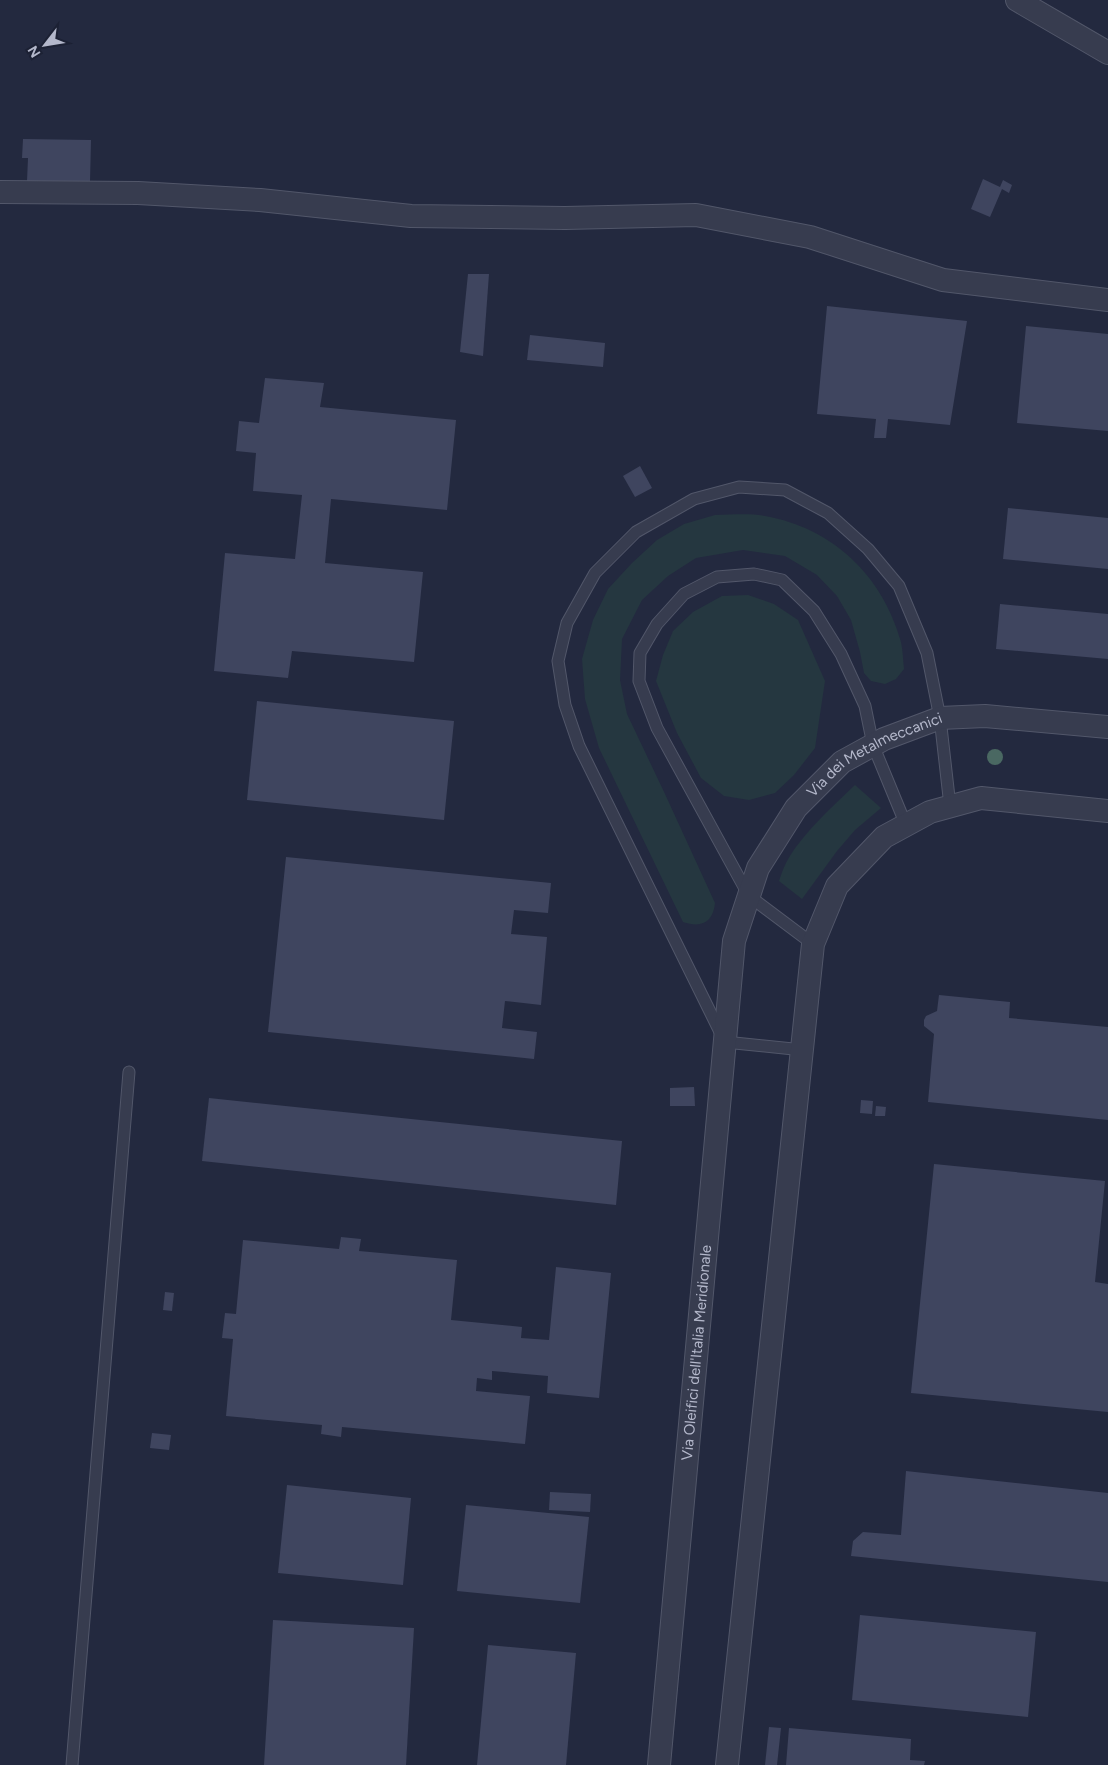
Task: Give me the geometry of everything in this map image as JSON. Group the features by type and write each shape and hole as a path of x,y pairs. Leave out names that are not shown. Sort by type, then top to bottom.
{"street":[{"path":"1017,0 1108,54"},
{"path":"1,192 138,193 260,200 411,216 565,218 696,215 810,237 943,280 1108,300"},
{"name":"Via dei Metalmeccanici","path":"734,941 758,868 796,808 842,762 884,739 940,718 985,716 1108,727"},
{"path":"728,1765 813,944 837,886 884,837 930,812 981,798 1108,811"},
{"name":"Via Oleifici dell'Italia Meridionale","path":"659,1765 734,941"}],"lane":[{"path":"803,1050 724,1042 579,746 565,704 558,661 567,623 594,573 636,532 694,499 739,487 785,490 828,513 868,549 899,586 927,653 940,718 950,806"},
{"path":"813,944 748,896 657,728 639,681 640,653 657,624 684,594 717,577 754,574 782,580 814,610 841,654 865,706 874,745 906,825"},
{"path":"72,1765 129,1072"}],"shaded area":[{"path":"715,515 759,515 790,522 812,531 852,559 868,576 882,596 893,618 901,642 904,669 896,679 885,684 871,681 864,673 851,620 837,596 817,575 785,556 743,550 696,558 668,576 642,600 622,639 620,680 627,714 715,903 714,910 709,919 701,924 689,924 683,922 599,748 585,699 582,659 593,620 608,589 632,563 657,540 684,524"},
{"path":"748,595 774,604 798,620 825,681 815,748 794,775 775,793 749,800 724,796 701,778 677,733 656,681 663,655 673,631 693,612 722,596"},
{"path":"855,785 881,808 855,830 802,899 779,881 785,865 808,832"}],"building":[{"path":"23,139 91,140 90,182 27,181 28,158 22,158"},
{"path":"983,179 1000,187 1003,180 1012,185 1009,193 1002,189 990,217 971,209"},
{"path":"468,274 489,274 483,356 460,352"},
{"path":"827,306 967,321 950,425 888,419 886,438 874,438 876,419 817,414"},
{"path":"1026,326 1108,334 1108,431 1017,423"},
{"path":"530,335 605,343 603,367 527,360"},
{"path":"265,378 324,383 320,407 456,420 447,510 331,499 325,563 423,572 414,662 292,651 288,678 214,671 225,553 295,559 302,495 253,491 256,453 236,451 239,421 259,423"},
{"path":"640,466 652,488 635,497 623,476"},
{"path":"1008,508 1108,518 1108,569 1003,559"},
{"path":"1000,604 1108,614 1108,659 996,649"},
{"path":"257,701 454,721 444,820 247,800"},
{"path":"286,857 551,883 548,913 514,910 511,934 547,937 541,1005 505,1001 502,1028 537,1032 534,1059 268,1032"},
{"path":"939,995 1010,1002 1009,1018 1108,1027 1108,1120 928,1102 934,1034 924,1026 924,1020 926,1016 937,1011"},
{"path":"694,1087 695,1106 670,1106 670,1088"},
{"path":"209,1098 622,1141 616,1205 202,1161"},
{"path":"861,1100 873,1101 872,1114 860,1113"},
{"path":"876,1106 886,1107 885,1116 875,1116"},
{"path":"934,1164 1105,1181 1095,1282 1108,1284 1108,1412 911,1393"},
{"path":"341,1237 361,1239 359,1251 457,1260 451,1320 522,1327 521,1338 549,1340 556,1267 611,1273 599,1398 547,1393 548,1376 492,1371 492,1380 477,1378 476,1391 530,1396 525,1444 342,1427 341,1437 321,1434 322,1425 226,1416 233,1339 222,1338 225,1313 236,1314 243,1240 339,1249"},
{"path":"165,1292 174,1293 172,1311 163,1310"},
{"path":"152,1433 171,1435 169,1450 150,1448"},
{"path":"906,1471 1108,1493 1108,1582 851,1556 853,1541 863,1532 901,1535"},
{"path":"287,1485 411,1498 403,1585 278,1573"},
{"path":"550,1492 591,1494 590,1512 549,1510"},
{"path":"466,1505 589,1517 580,1603 457,1591"},
{"path":"860,1615 1036,1632 1028,1717 852,1700"},
{"path":"273,1620 414,1628 406,1765 264,1765"},
{"path":"488,1645 576,1653 566,1765 477,1765"},
{"path":"769,1727 781,1728 777,1765 765,1765"},
{"path":"789,1728 911,1739 910,1760 925,1761 924,1765 786,1765"}]}
